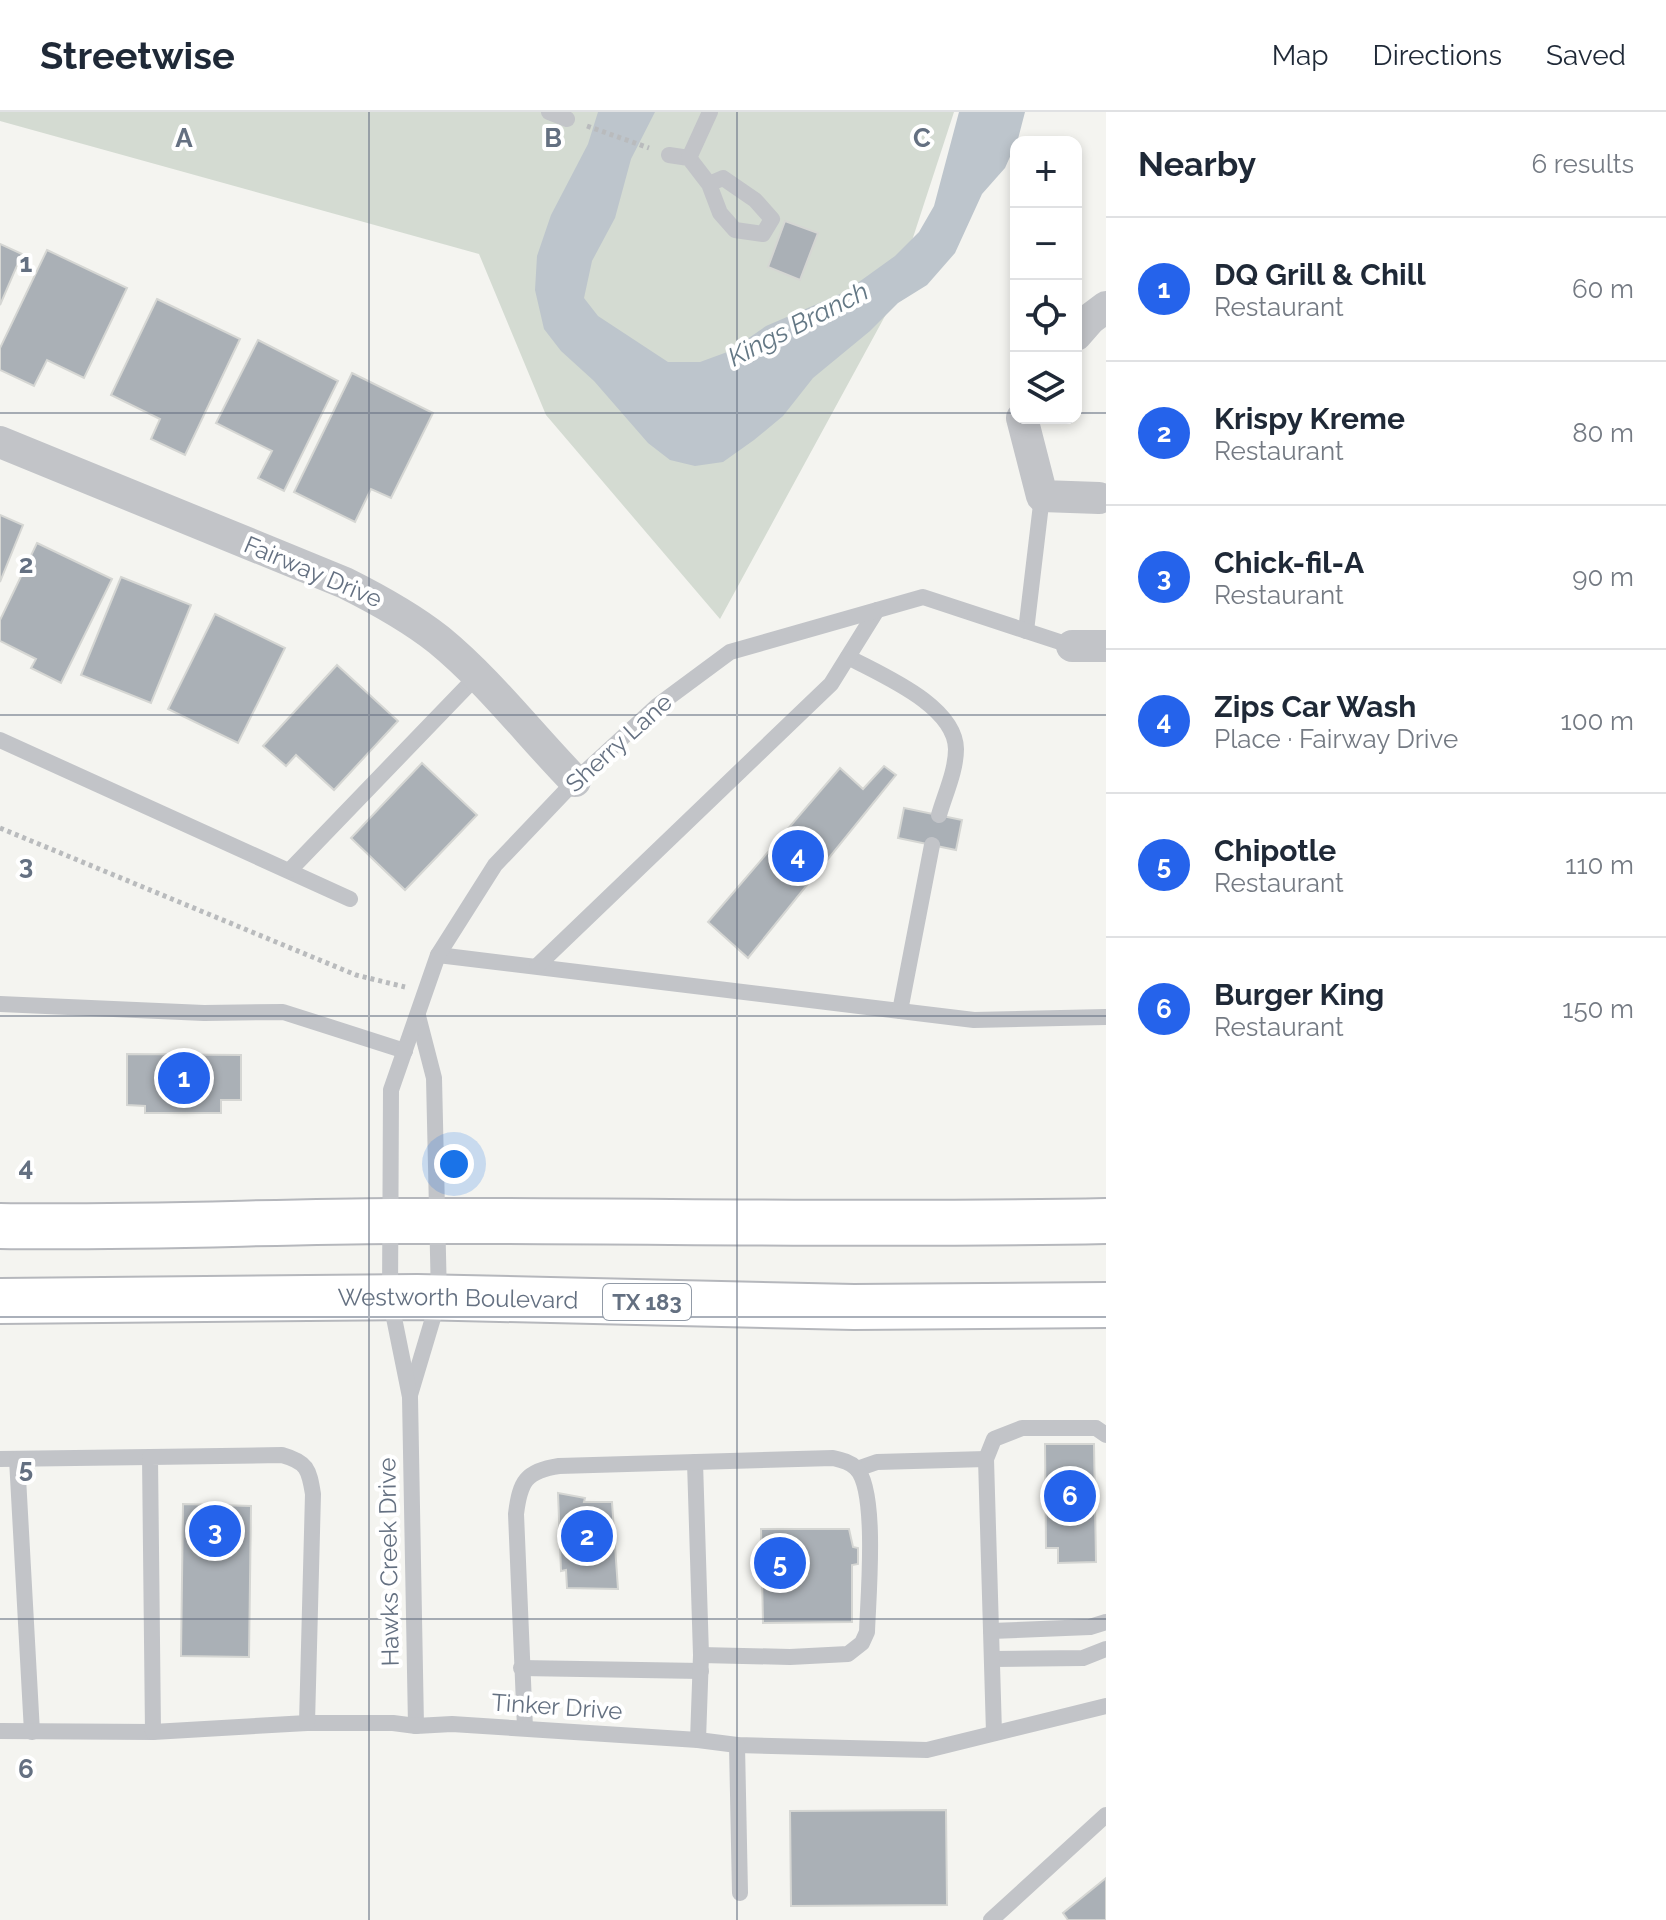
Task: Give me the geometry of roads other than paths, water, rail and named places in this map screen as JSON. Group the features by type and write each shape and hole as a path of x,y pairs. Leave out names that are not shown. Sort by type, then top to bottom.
{"main road":[{"path":"3,1236 392,1221 1106,1221"},
{"name":"Westworth Boulevard","path":"0,1301 439,1298 1094,1311"}],"street":[{"path":"1082,328 1106,307"},
{"path":"1024,424 1042,496 1103,496"},
{"name":"Fairway Drive","path":"0,442 345,583 396,608 440,641 477,676 575,781"},
{"path":"1072,646 1106,646"}],"lane":[{"path":"549,112 567,119"},
{"path":"689,158 710,112"},
{"path":"669,155 689,158 709,184"},
{"path":"1042,496 1026,631 1072,646"},
{"name":"Sherry Lane","path":"390,1298 391,1090 438,955 495,865 575,781 657,706 730,652 923,597 1026,631"},
{"path":"537,966 831,684 877,610"},
{"path":"848,657 908,689 931,707 950,728 956,746 954,764 939,815"},
{"path":"290,870 477,676"},
{"path":"0,740 350,899"},
{"path":"900,1011 932,845"},
{"path":"438,955 974,1020 1106,1017"},
{"path":"0,1004 204,1013 283,1012 405,1051"},
{"path":"417,1015 434,1078 439,1298"},
{"name":"Hawks Creek Drive","path":"390,1298 410,1397 416,1726"},
{"name":"Hawks Creek Drive","path":"410,1397 439,1298"},
{"path":"994,1733 986,1459 994,1439 1022,1428 1096,1428 1106,1435"},
{"path":"32,1732 8,1459 282,1455 299,1460 310,1474 313,1494 307,1723"},
{"path":"150,1457 153,1732"},
{"path":"521,1668 701,1663 753,1657 848,1654 862,1643 867,1632 870,1506 861,1476 845,1461 833,1458 536,1469 524,1481 516,1514 521,1668 525,1728"},
{"path":"861,1476 877,1462 986,1459"},
{"path":"695,1462 701,1663 698,1740"},
{"path":"991,1631 1090,1627 1106,1622"},
{"path":"992,1659 1083,1658 1106,1649"},
{"name":"Tinker Drive","path":"0,1731 153,1732 307,1723 452,1724 737,1745 927,1750 1106,1706"},
{"path":"737,1745 740,1893"},
{"path":"991,1920 1106,1815"}],"water":[{"name":"Kings Branch","path":"598,112 655,112 631,159 615,218 592,261 584,298 598,316 668,362 700,362 730,351 766,326 845,292 895,256 919,232 934,206 959,112 1025,112 1019,136 1010,136 1010,157 1005,168 982,194 955,253 927,285 898,303 870,331 813,378 783,416 754,440 723,462 695,466 670,460 648,443 544,329 535,290 537,256 551,215 588,144"}],"place":[{"name":"Zips Car Wash","path":"798,856"},
{"name":"DQ Grill & Chill","path":"184,1078"},
{"name":"Burger King","path":"1070,1496"},
{"name":"Chick-fil-A","path":"215,1531"},
{"name":"Krispy Kreme","path":"587,1536"},
{"name":"Chipotle","path":"780,1563"}]}
